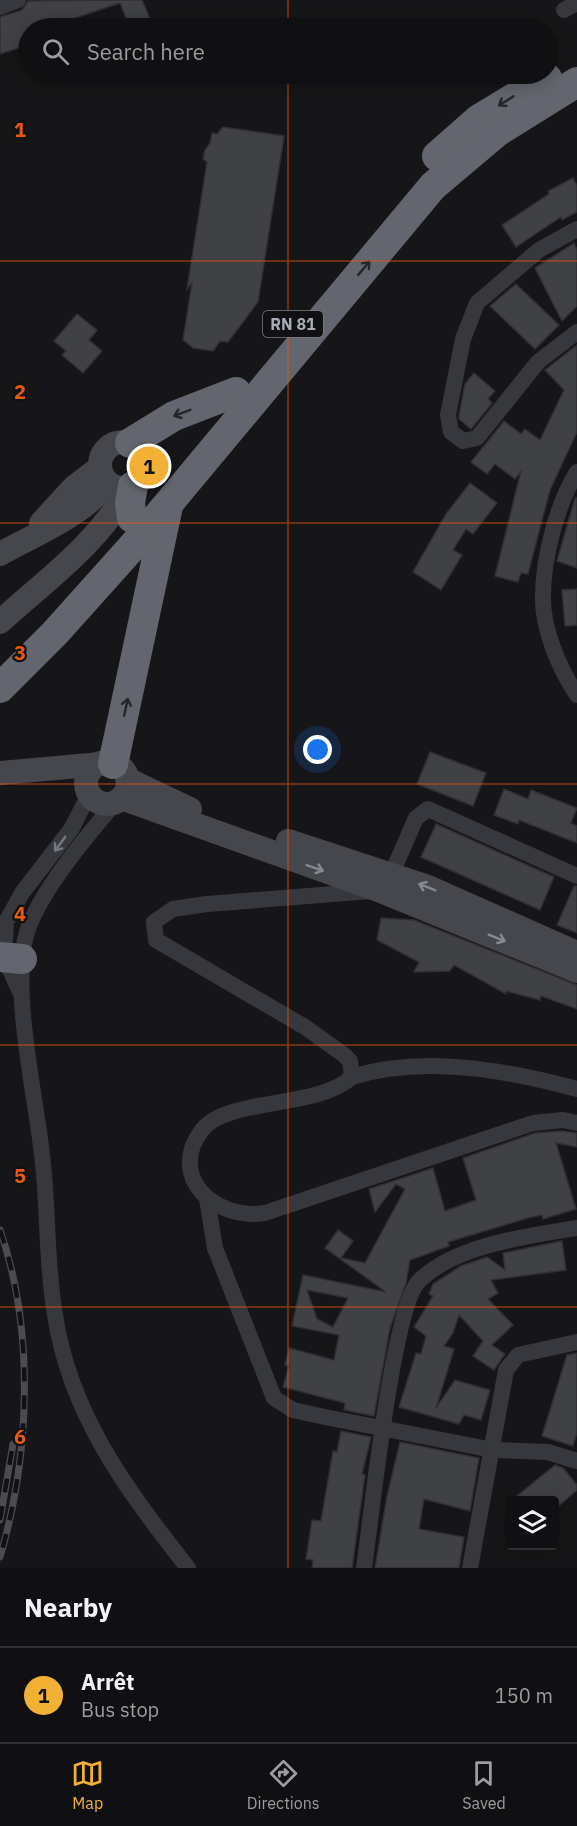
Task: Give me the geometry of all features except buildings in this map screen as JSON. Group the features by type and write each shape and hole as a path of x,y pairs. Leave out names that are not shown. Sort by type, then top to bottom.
{"highway":[{"name":"RN 81","path":"559,74 577,65"},
{"name":"RN 81","path":"0,663 49,627 169,502 433,186 497,132 577,82"},
{"name":"RN 81","path":"0,688 132,518 421,171 479,119 508,99 538,84"},
{"path":"129,442 174,416 237,392"},
{"path":"116,482 130,503 132,518"},
{"path":"116,781 169,502"}],"street":[{"path":"0,8 18,0"},
{"path":"577,229 539,250 477,303 463,339 448,414 451,432 463,441 477,438 538,362 577,332"},
{"path":"0,554 38,533 74,488 116,482 144,475 146,467 142,452 129,442 114,443 102,453 116,482"},
{"path":"577,472 565,492 554,532 543,597 546,619 561,666 577,695"},
{"path":"0,622 84,545 116,482"},
{"path":"38,533 63,532 84,545"},
{"path":"188,1568 126,1486 95,1437 73,1388 64,1358 54,1314 41,1141 30,1078 23,997 8,958 5,929 13,906 60,846 88,791 91,771 577,953"},
{"path":"0,773 28,772 116,781"},
{"path":"28,772 88,791 104,804 116,781"},
{"path":"8,958 26,933 37,907 116,781"},
{"path":"385,882 416,818 428,809 577,876"},
{"path":"352,1077 350,1061 344,1055 237,986 156,940 154,922 173,909 385,882 577,971"},
{"path":"577,1089 508,1074 437,1066 382,1068 352,1077 336,1089 237,1112 210,1122 195,1143 191,1159 194,1179 207,1199 215,1248 274,1398 293,1410 494,1450 548,1452 577,1461"},
{"path":"207,1199 237,1214 264,1213 533,1123 563,1120 577,1123"},
{"path":"364,1568 400,1325 417,1282 448,1259 527,1236 577,1228"},
{"path":"470,1568 494,1450 506,1370 518,1354 577,1342"}],"railway":[{"path":"0,1230 19,1309 24,1393 18,1477 0,1557"},
{"path":"0,1520 13,1444"}],"place":[{"name":"Arrêt","path":"149,466"}]}
